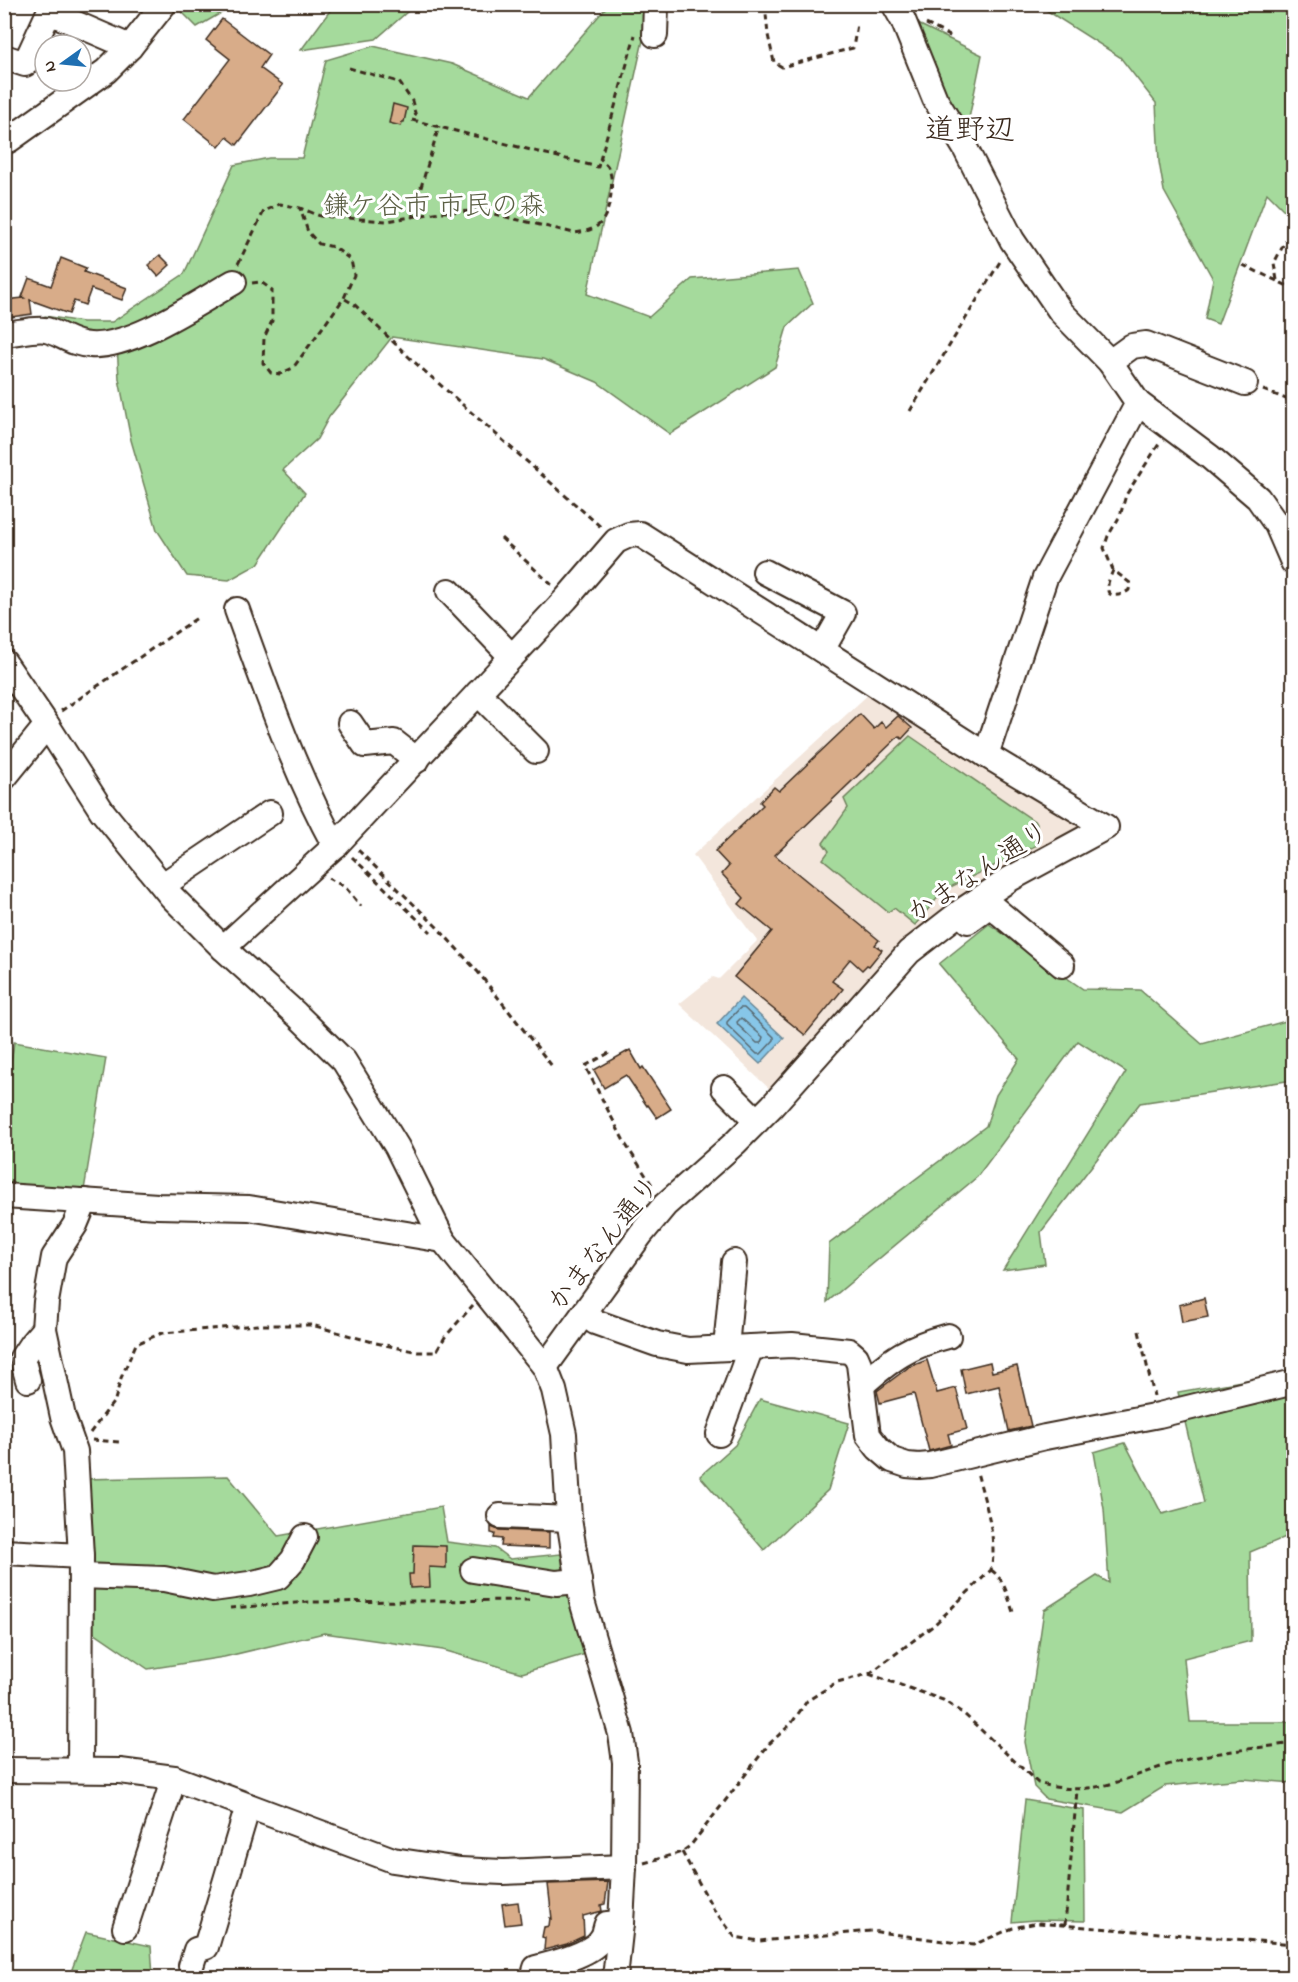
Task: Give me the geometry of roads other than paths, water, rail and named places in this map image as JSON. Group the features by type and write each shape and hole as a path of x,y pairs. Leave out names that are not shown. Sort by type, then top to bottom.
{"street":[{"path":"645,34 656,4"},
{"path":"894,4 903,20 935,99 965,148 1012,240 1061,312 1110,362 1138,403 1210,457 1258,498 1277,525 1293,562"},
{"path":"4,140 9,140 106,71 130,47 155,7"},
{"path":"4,57 25,64 49,12 130,47"},
{"path":"4,334 45,330 71,342 82,344 92,345 117,341 141,334 234,282"},
{"path":"1110,362 1132,346 1146,344 1245,383"},
{"path":"223,948 339,842 566,599 616,542 629,534 640,534 986,755 1045,578 1138,403"},
{"path":"765,572 843,613 822,650"},
{"path":"449,591 511,656"},
{"path":"237,610 272,706 312,804 339,842"},
{"path":"4,662 102,811 163,885 223,948 344,1061 397,1147 443,1239 545,1367 554,1390 564,1434 569,1519 582,1600 621,1734 626,1762 624,1867 615,1977"},
{"path":"478,693 536,752"},
{"path":"351,723 365,745 394,742 417,760"},
{"path":"4,778 47,725"},
{"name":"かまなん通り","path":"545,1367 641,1234 665,1205 757,1121 909,952 963,910 1010,879 1106,827 986,755"},
{"path":"163,885 270,813"},
{"path":"909,952 920,952 940,941 990,905 1062,965"},
{"path":"724,1088 757,1121"},
{"path":"4,1196 159,1206 249,1208 443,1239"},
{"path":"80,1770 81,1566 75,1451 63,1417 44,1329 54,1257 75,1225 85,1201"},
{"path":"726,1348 734,1262"},
{"path":"584,1313 595,1322 657,1344 688,1350 792,1345 849,1351 856,1356 859,1364 868,1435 892,1460 907,1465 930,1466 1045,1437 1159,1415 1293,1382"},
{"path":"21,1365 32,1343 44,1329"},
{"path":"862,1385 905,1351 948,1336"},
{"path":"719,1434 751,1347"},
{"path":"500,1516 569,1519"},
{"path":"4,1552 213,1589 249,1584 278,1576 293,1560 305,1537"},
{"path":"473,1570 556,1583 579,1581"},
{"path":"4,1779 5,1770 80,1770 149,1774 174,1778 393,1860 418,1865 503,1872 624,1867"},
{"path":"125,1928 174,1778"},
{"path":"191,1966 196,1950 206,1947 248,1806"},
{"path":"533,1977 536,1968 566,1960 592,1947 602,1938 607,1924 621,1923"}],"water":[{"path":"741,998 784,1038 760,1064 717,1024"}],"district":[{"name":"道野辺","path":"970,129"}],"park label":[{"name":"鎌ケ谷市 市民の森","path":"434,205"}]}
